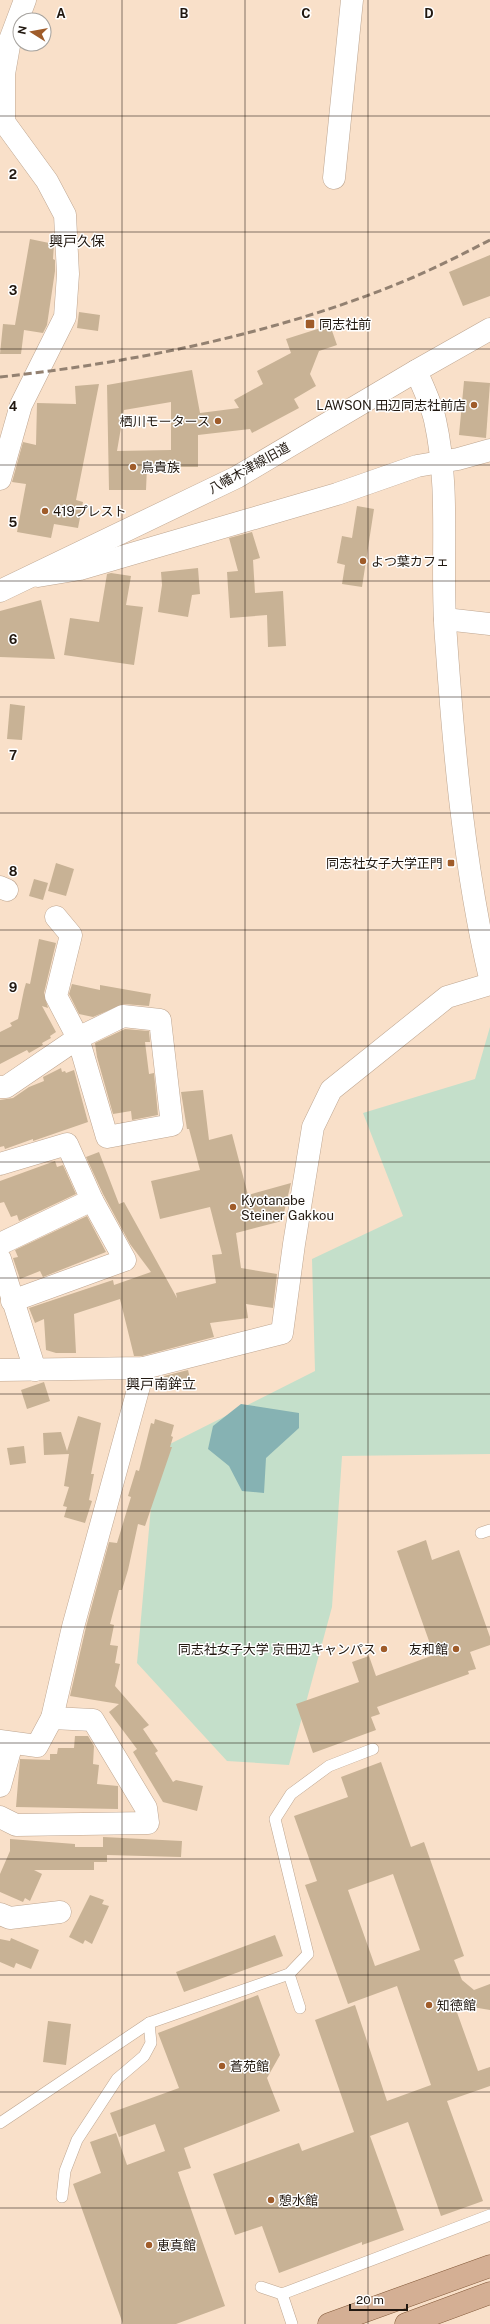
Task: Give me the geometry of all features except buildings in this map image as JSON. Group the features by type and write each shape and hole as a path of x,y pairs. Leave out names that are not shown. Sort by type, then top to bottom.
{"main road":[{"path":"329,2324 490,2266"},
{"path":"406,2324 490,2293"}],"street":[{"path":"0,479 21,405 65,317 68,274 65,215 48,181 2,122 4,48 26,0"},
{"path":"334,178 352,0"},
{"name":"八幡木津線旧道","path":"0,591 237,477 490,329"},
{"path":"416,371 435,420 446,501 445,618 465,839 480,937 490,978"},
{"path":"31,577 80,569 337,494 417,466 441,460 458,459 490,450"},
{"path":"445,618 490,624"},
{"path":"0,1087 6,1087 78,1038 123,1016 160,1020 172,1125 107,1137 78,1038 56,996 72,935 56,917"},
{"path":"0,1370 144,1368 282,1333 294,1244 313,1127 331,1090 448,997 490,984"},
{"path":"0,1164 67,1144 92,1200 125,1260 12,1301"},
{"path":"0,1244 92,1200"},
{"path":"0,1259 35,1370"},
{"path":"0,1786 6,1742 37,1746 52,1718 73,1627 144,1368"},
{"path":"0,1816 16,1825 148,1823 146,1808 93,1720 52,1718"},
{"path":"0,1914 10,1918 60,1912"}],"lane":[{"path":"0,2123 150,2023 289,1974 308,1954 275,1819 291,1794 329,1766 373,1748"},
{"path":"289,1974 300,2008"},
{"path":"62,2197 66,2170 77,2140 117,2079 144,2056 151,2043 150,2023"},
{"path":"261,2287 282,2294 490,2215"},
{"path":"282,2294 292,2324"}],"green space":[{"path":"490,1027 490,1454 342,1456 332,1607 289,1765 227,1761 137,1663 156,1451 315,1371 312,1259 403,1216 363,1113 475,1079"}],"water":[{"path":"241,1404 299,1413 299,1428 266,1458 264,1493 242,1491 229,1466 208,1449 213,1426"}],"railway":[{"path":"0,377 105,363 210,342 263,329 314,314 414,277 490,240"}],"place":[{"name":"同志社前","path":"310,324"},
{"name":"LAWSON 田辺同志社前店","path":"474,405"},
{"name":"栖川モータース","path":"218,421"},
{"name":"鳥貴族","path":"133,467"},
{"name":"419プレスト","path":"45,511"},
{"name":"よつ葉カフェ","path":"363,561"},
{"name":"同志社女子大学正門","path":"451,863"},
{"name":"Kyotanabe Steiner Gakkou","path":"233,1207"},
{"name":"同志社女子大学 京田辺キャンパス","path":"384,1649"},
{"name":"友和館","path":"456,1649"},
{"name":"知徳館","path":"429,2005"},
{"name":"蒼苑館","path":"222,2066"},
{"name":"憩水館","path":"271,2200"},
{"name":"恵真館","path":"149,2245"}],"district":[{"name":"興戸久保","path":"77,241"},
{"name":"興戸南鉾立","path":"161,1384"}]}
